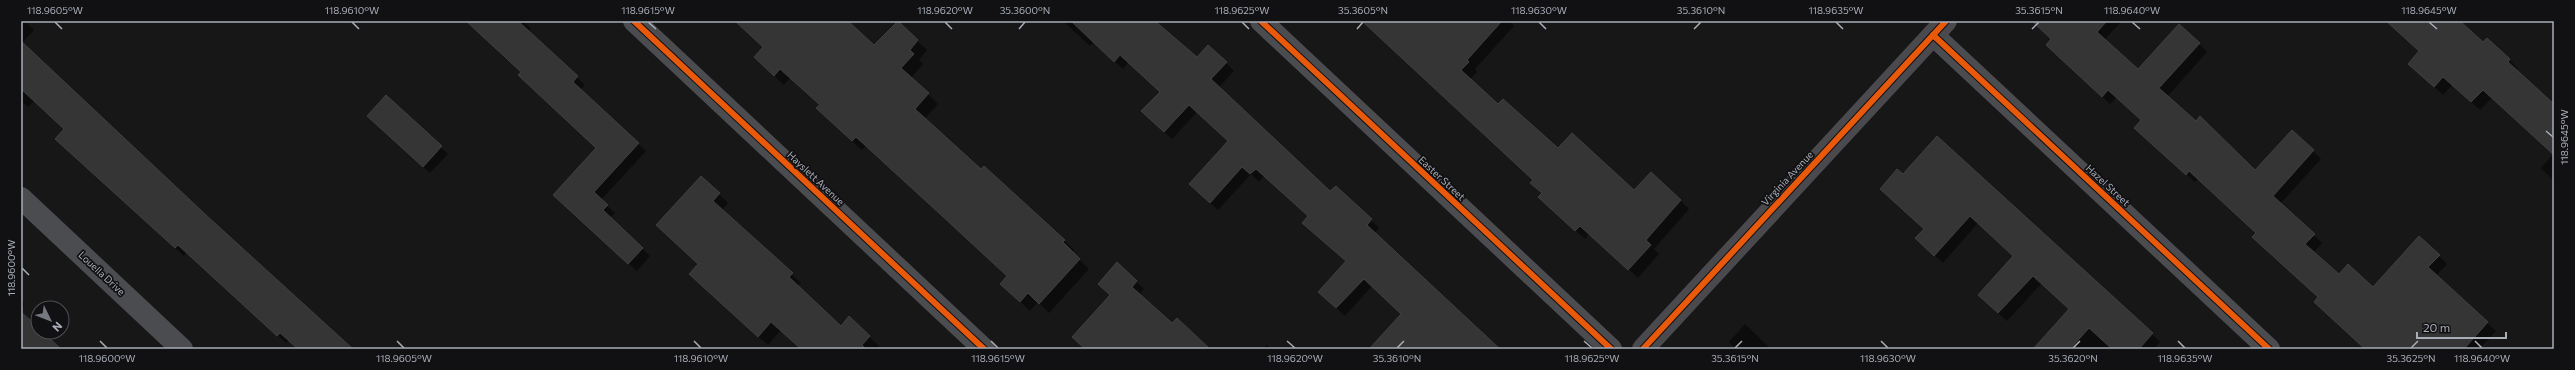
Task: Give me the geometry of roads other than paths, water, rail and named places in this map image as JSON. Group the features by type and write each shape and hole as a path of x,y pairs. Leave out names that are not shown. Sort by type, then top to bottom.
{"street":[{"name":"Hayslett Avenue","path":"634,21 984,349"},
{"name":"Easter Street","path":"1261,21 1610,349"},
{"name":"Virginia Avenue","path":"1643,349 1939,28"},
{"name":"Hazel Street","path":"1939,28 2269,349"},
{"name":"Louella Drive","path":"21,198 182,349"}]}
